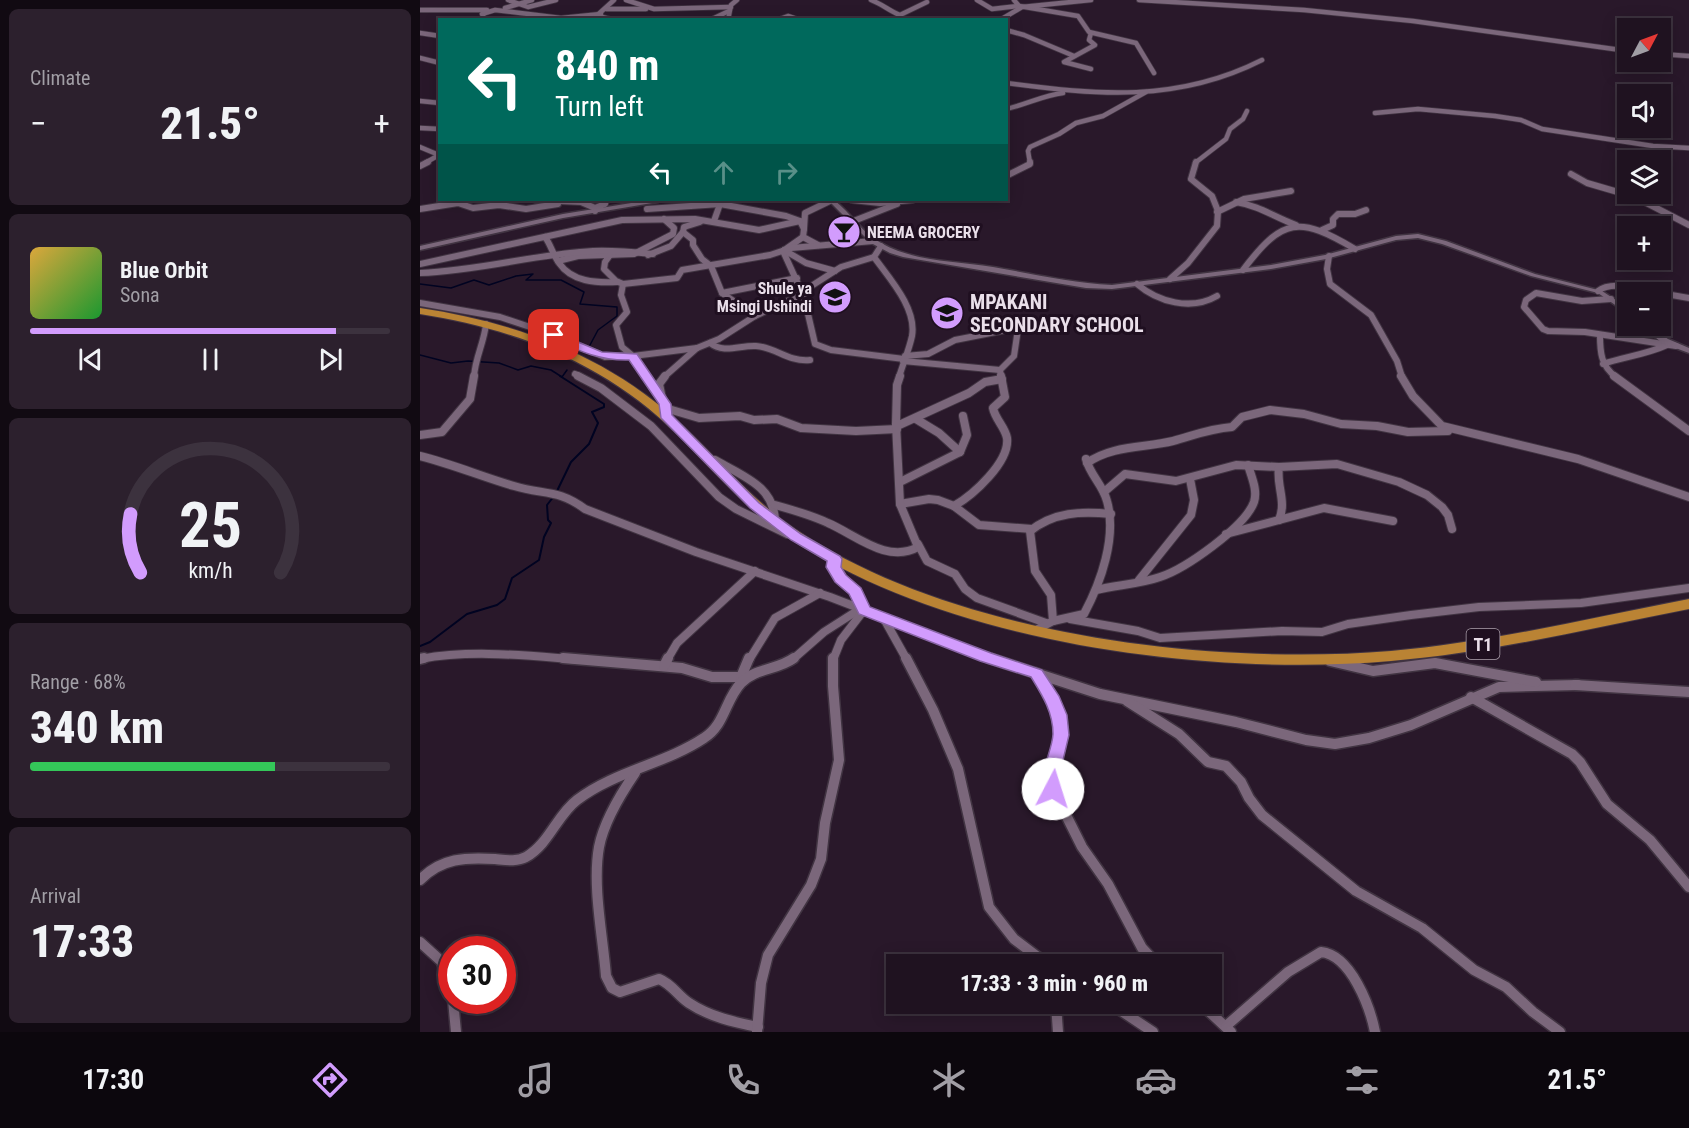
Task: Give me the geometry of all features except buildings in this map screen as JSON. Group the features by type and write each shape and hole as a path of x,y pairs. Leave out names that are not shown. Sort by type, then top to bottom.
{"highway":[{"name":"T1","path":"420,311 486,324 537,338 587,361 665,409 698,449 775,522 835,559 879,580 948,606 1045,625 1129,648 1193,655 1273,659 1387,656 1485,644 1689,604"}],"street":[{"path":"508,0 528,7 556,0"},
{"path":"484,18 482,14 532,0"},
{"path":"595,18 614,0"},
{"path":"626,0 649,9"},
{"path":"871,0 888,6 892,12 902,17 927,2 935,0"},
{"path":"977,0 992,9 1091,0"},
{"path":"1014,0 1020,6 1078,16 1091,33 1138,44 1154,73"},
{"path":"1139,0 1306,10 1455,26 1617,50"},
{"path":"729,18 735,1"},
{"path":"1306,10 1308,4"},
{"path":"1003,18 1020,6"},
{"path":"606,9 731,9"},
{"path":"714,18 731,9"},
{"path":"420,10 495,10 561,18 600,15 608,18"},
{"path":"1008,30 1028,34 1053,49 1074,56"},
{"path":"420,33 438,36"},
{"path":"1091,33 1089,40 1095,45 1064,62 1091,69"},
{"path":"1671,55 1689,56"},
{"path":"420,58 438,62"},
{"path":"1008,109 1029,104 1052,94 1165,91 1231,75 1262,60"},
{"path":"1008,83 1070,92"},
{"path":"1008,175 1029,166 1030,147 1059,134 1076,123 1103,116 1146,92"},
{"path":"420,101 438,103"},
{"path":"1375,113 1418,108 1495,116 1521,120 1549,130 1653,146 1689,148"},
{"path":"1170,279 1215,230 1217,212 1212,196 1191,179 1193,164 1226,139 1230,130 1244,120 1247,111"},
{"path":"420,128 438,129"},
{"path":"420,147 438,153"},
{"path":"420,166 438,154"},
{"path":"1571,174 1587,183 1635,197 1689,225"},
{"path":"1217,212 1236,202 1291,191"},
{"path":"595,210 605,204 606,201"},
{"path":"622,220 656,201"},
{"path":"784,250 803,237 805,213 829,201"},
{"path":"832,201 845,212 851,222 880,246 914,256 1086,286 1108,288 1243,270 1329,256 1400,237 1430,238 1533,275 1598,291 1617,304"},
{"path":"859,201 873,203 895,201"},
{"path":"851,222 877,214 904,201"},
{"path":"420,209 427,210 458,203 473,208 503,206 526,209 556,202 581,202 595,210"},
{"path":"556,202 563,216"},
{"path":"1236,202 1258,206 1275,217 1296,225 1322,230 1355,249"},
{"path":"873,203 877,214"},
{"path":"556,257 653,254 676,242 682,230 688,225 711,220 720,204"},
{"path":"422,249 563,216 647,205 720,204 786,216 800,221 804,229"},
{"path":"1322,230 1333,225 1333,219 1338,214 1355,214 1366,210"},
{"path":"631,254 640,252 673,234 674,228 664,219"},
{"path":"420,264 622,220 711,220 763,230 800,221"},
{"path":"1243,270 1266,239 1296,225"},
{"path":"683,232 693,240 693,245 702,259 711,266 722,293 754,316"},
{"path":"545,237 561,267 575,277 597,282 620,283 677,278 682,270 784,250 873,241"},
{"path":"803,237 820,246"},
{"path":"420,303 500,316 605,357 698,348 754,316 803,293 850,263 874,257 880,246"},
{"path":"420,273 475,268 604,249 653,254"},
{"path":"784,250 806,263 835,271"},
{"path":"784,250 803,293 813,325 812,338 817,346 831,350 1000,370"},
{"path":"610,255 605,262 604,269 620,283 622,300 627,312 616,327 621,345 631,356 665,409 699,418 740,416 763,420 777,419 801,429 856,431 897,428 969,393 985,382 1002,379"},
{"path":"465,256 475,268"},
{"path":"1329,256 1327,269 1330,284 1371,315 1397,361 1400,373 1413,396 1435,422 1453,431"},
{"path":"874,257 899,292 912,321 912,335 897,385 900,504 904,518 927,561 955,574 965,589 977,598 992,606 1026,615 1045,625 1084,614 1102,572 1111,527 1111,514 1104,492 1090,474 1086,460 1122,449 1172,441 1208,429 1232,427 1242,417 1264,410 1299,413 1341,424 1377,426 1408,432 1453,431 1578,459 1689,497"},
{"path":"722,293 797,278"},
{"path":"1137,284 1155,297 1163,299 1206,302 1217,296"},
{"path":"1598,291 1603,287 1617,286"},
{"path":"1611,299 1582,301 1536,293 1524,303 1526,309 1546,330 1676,346"},
{"path":"1671,295 1689,298"},
{"path":"420,435 442,432 470,399 475,361 484,340 486,324"},
{"path":"904,359 928,354 955,340 1027,326"},
{"path":"1000,370 1014,356 1018,329"},
{"path":"1600,335 1600,356 1610,373 1689,431"},
{"path":"1660,336 1689,351"},
{"path":"710,343 720,349 761,347 792,361 810,360"},
{"path":"1603,364 1636,353 1652,352 1667,345"},
{"path":"665,409 660,389 661,380 698,348"},
{"path":"954,506 966,500 984,483 995,469 1007,445 1005,431 993,412 993,408 1006,393 1000,370"},
{"path":"575,374 601,388 651,426 719,497 767,525 796,537"},
{"path":"900,482 960,452 968,436 963,416"},
{"path":"916,419 939,433 960,452"},
{"path":"698,449 761,487 775,506 830,524 886,551 906,553 916,550 918,544"},
{"path":"420,456 516,487 556,493 570,498 585,509 755,572 820,593 985,657 1036,674 1124,699 1335,744 1369,738 1411,725 1471,697 1513,685 1578,685"},
{"path":"1104,492 1127,473 1172,481 1190,479 1236,465 1279,467 1337,464 1399,482 1427,495 1448,515 1452,529"},
{"path":"1095,590 1163,576 1175,570 1223,535 1245,516 1254,504 1255,498 1248,465"},
{"path":"1279,467 1278,474 1285,504 1279,520"},
{"path":"1139,580 1190,519 1196,496 1190,479"},
{"path":"900,504 929,499 954,506 975,523 984,526 1032,529 1059,515 1080,512 1111,514"},
{"path":"775,506 775,522"},
{"path":"1223,535 1329,508 1393,521"},
{"path":"1032,529 1029,535 1034,564 1040,581 1051,595 1045,625"},
{"path":"636,771 620,796 605,828 599,848 598,884 606,976 612,988 620,992 659,979 665,981 689,1004 724,1020 757,1029 761,982 767,957 784,924 814,881 821,858 825,824 839,759 832,670 834,653 840,639 858,621 862,610 855,591 841,579 834,567 835,559"},
{"path":"664,666 677,643 755,572"},
{"path":"1070,619 1138,631 1160,638 1282,631 1322,632 1348,624 1411,615 1479,607 1581,603 1689,588"},
{"path":"420,879 444,861 460,857 522,860 532,854 576,801 602,785 702,740 719,729 732,696 744,677 751,655 775,618 820,593"},
{"path":"420,659 447,654 493,653 664,666 682,668 712,677 744,677 756,672 777,669 789,662 828,628 862,610"},
{"path":"883,617 910,663 954,758 989,907 997,921 1021,947 1032,954"},
{"path":"1323,658 1345,666 1373,671 1436,663 1527,681 1689,692"},
{"path":"1036,674 1051,696 1059,715 1061,735 1052,773 1053,789 1082,847 1108,884 1142,948 1148,954"},
{"path":"1471,697 1572,754 1580,762 1606,804 1650,840 1689,887"},
{"path":"1124,699 1179,734 1208,762 1226,766 1241,782 1249,798 1262,815 1356,891 1422,928 1474,970 1506,987 1533,1012 1560,1032"},
{"path":"420,942 438,957"},
{"path":"1212,1014 1228,1029 1302,962 1320,952 1330,953 1339,958 1356,982 1371,1012 1375,1032"},
{"path":"454,1014 456,1032"},
{"path":"1057,1014 1058,1032"},
{"path":"1126,1014 1153,1032"}],"waterway":[{"path":"420,284 451,288 474,280 489,285 516,276 533,274 526,280 561,280 584,292 580,304 617,307 617,316 598,330 590,345"},
{"path":"420,355 451,363 468,361 499,363 518,370 531,366 551,370 562,377 567,370"},
{"path":"557,491 571,462 589,444 598,423 592,412 604,407 604,404 560,376"},
{"path":"420,646 430,642 467,614 497,605 505,599 512,578 539,560 544,537 551,523 548,520 547,505 554,496"}],"place":[{"name":"NEEMA GROCERY","path":"844,232"},
{"name":"Shule ya Msingi Ushindi","path":"835,297"},
{"name":"MPAKANI SECONDARY SCHOOL","path":"947,313"}],"route":[{"path":"554,335 599,355 633,356 665,404 665,415 754,506 796,537 835,559 834,567 841,579 855,591 864,610 985,657 1036,674 1051,696 1059,715 1061,735 1052,773 1053,789"}]}
